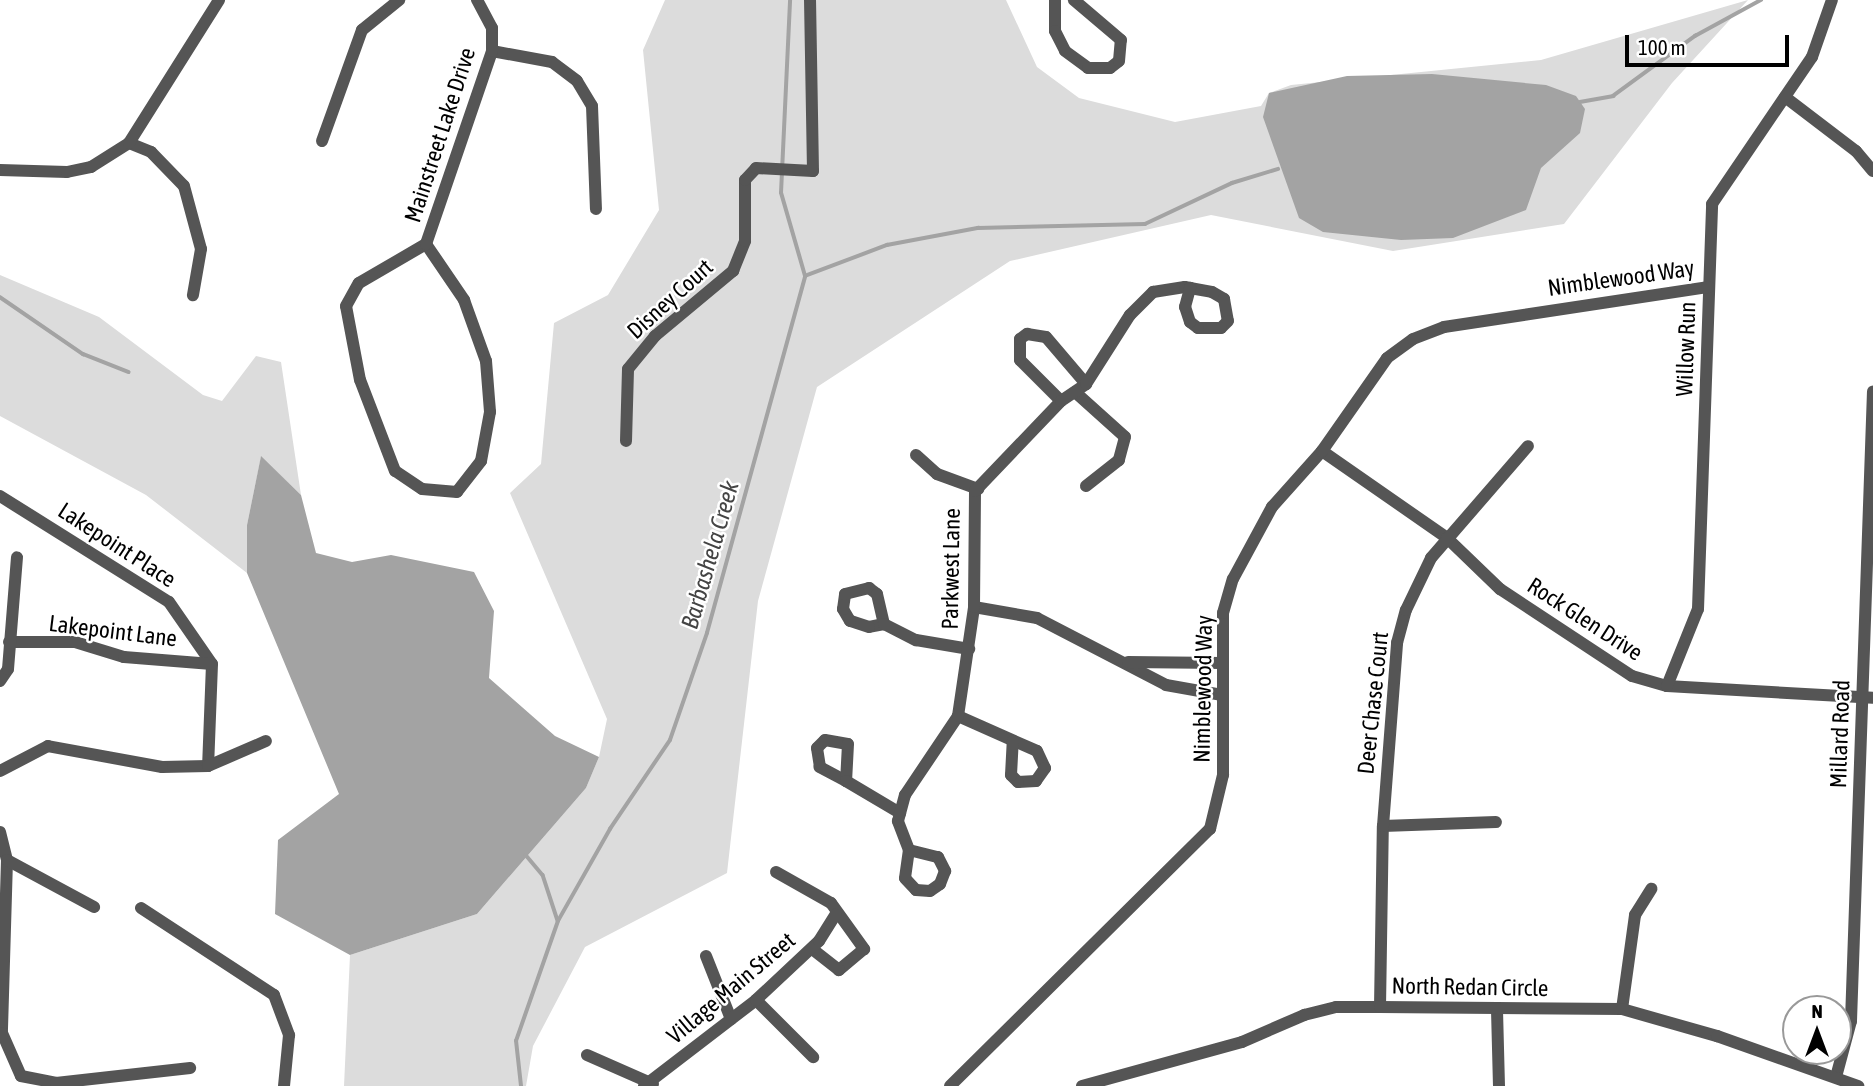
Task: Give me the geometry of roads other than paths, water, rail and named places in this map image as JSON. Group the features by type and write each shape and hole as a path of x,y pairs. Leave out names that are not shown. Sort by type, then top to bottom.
{"street":[{"path":"0,170 67,172 91,167 129,144 219,0"},
{"path":"322,141 362,30 399,0"},
{"name":"Mainstreet Lake Drive","path":"426,244 464,300 486,361 491,412 481,461 457,492 422,489 395,471 360,380 346,306 359,283 426,244 492,51 492,28 477,0"},
{"name":"Disney Court","path":"626,441 628,369 655,336 733,271 745,241 745,180 756,168 813,171 810,0"},
{"path":"1055,0 1055,31 1065,51 1098,72 1119,61 1121,40 1074,0"},
{"name":"Willow Run","path":"1667,686 1698,609 1712,204 1812,57 1832,0"},
{"path":"492,51 552,62 577,81 592,106 596,209"},
{"path":"1785,97 1856,151 1873,171"},
{"path":"129,144 151,152 184,186 201,249 193,295"},
{"name":"Nimblewood Way","path":"950,1086 1210,829 1223,775 1223,613 1249,545 1272,507 1322,451 1387,358 1428,332 1709,286"},
{"name":"Parkwest Lane","path":"900,813 958,716 974,607 970,523 978,489 1061,401 1080,388 1146,296 1169,287 1190,288"},
{"path":"1061,401 1020,360 1020,339 1027,334 1046,337 1080,388 1125,437 1119,460 1086,486"},
{"name":"Millard Road","path":"1836,1077 1850,1021 1868,698 1873,391"},
{"name":"Deer Chase Court","path":"1380,1007 1383,826 1397,643 1416,583 1447,538 1528,446"},
{"name":"Rock Glen Drive","path":"1322,451 1447,538 1528,609 1632,676 1667,686 1868,698"},
{"path":"916,455 937,474 978,489"},
{"name":"Lakepoint Place","path":"0,496 169,602 212,664"},
{"path":"0,681 8,669 17,557"},
{"path":"974,607 1037,618 1185,693 1222,695"},
{"path":"884,624 916,640 969,649"},
{"name":"Lakepoint Lane","path":"9,642 75,642 124,657 212,664"},
{"path":"1128,662 1222,663"},
{"path":"208,766 212,664"},
{"path":"958,716 1013,741"},
{"path":"2,764 48,746 65,746 162,767 208,766 266,740"},
{"path":"846,781 900,813 899,829 909,850"},
{"path":"1383,826 1496,822"},
{"path":"0,832 7,860 0,984 4,1042 21,1076 56,1083 190,1068"},
{"path":"7,860 93,907"},
{"path":"776,872 831,903 835,915 864,949 839,970 812,949"},
{"path":"1622,1009 1635,915 1651,889"},
{"path":"141,908 274,995 289,1035 284,1086"},
{"name":"Village Main Street","path":"650,1084 756,1000 812,949 835,915"},
{"path":"706,956 731,1019"},
{"path":"756,1000 813,1056"},
{"name":"North Redan Circle","path":"1082,1086 1242,1042 1304,1015 1336,1007 1380,1007 1622,1009 1858,1086"},
{"path":"1497,1010 1499,1086"},
{"path":"587,1055 650,1084"}],"waterway":[{"name":"Barbashela Creek","path":"521,1086 516,1041 558,921 610,829 670,740 707,633 805,276 781,193 790,0"},
{"path":"1580,102 1613,96 1695,36 1761,0"},
{"path":"805,276 887,245 978,228 1145,224 1232,183 1278,169"},
{"path":"0,297 83,354 129,372"},
{"path":"526,855 543,875 558,921"}]}
